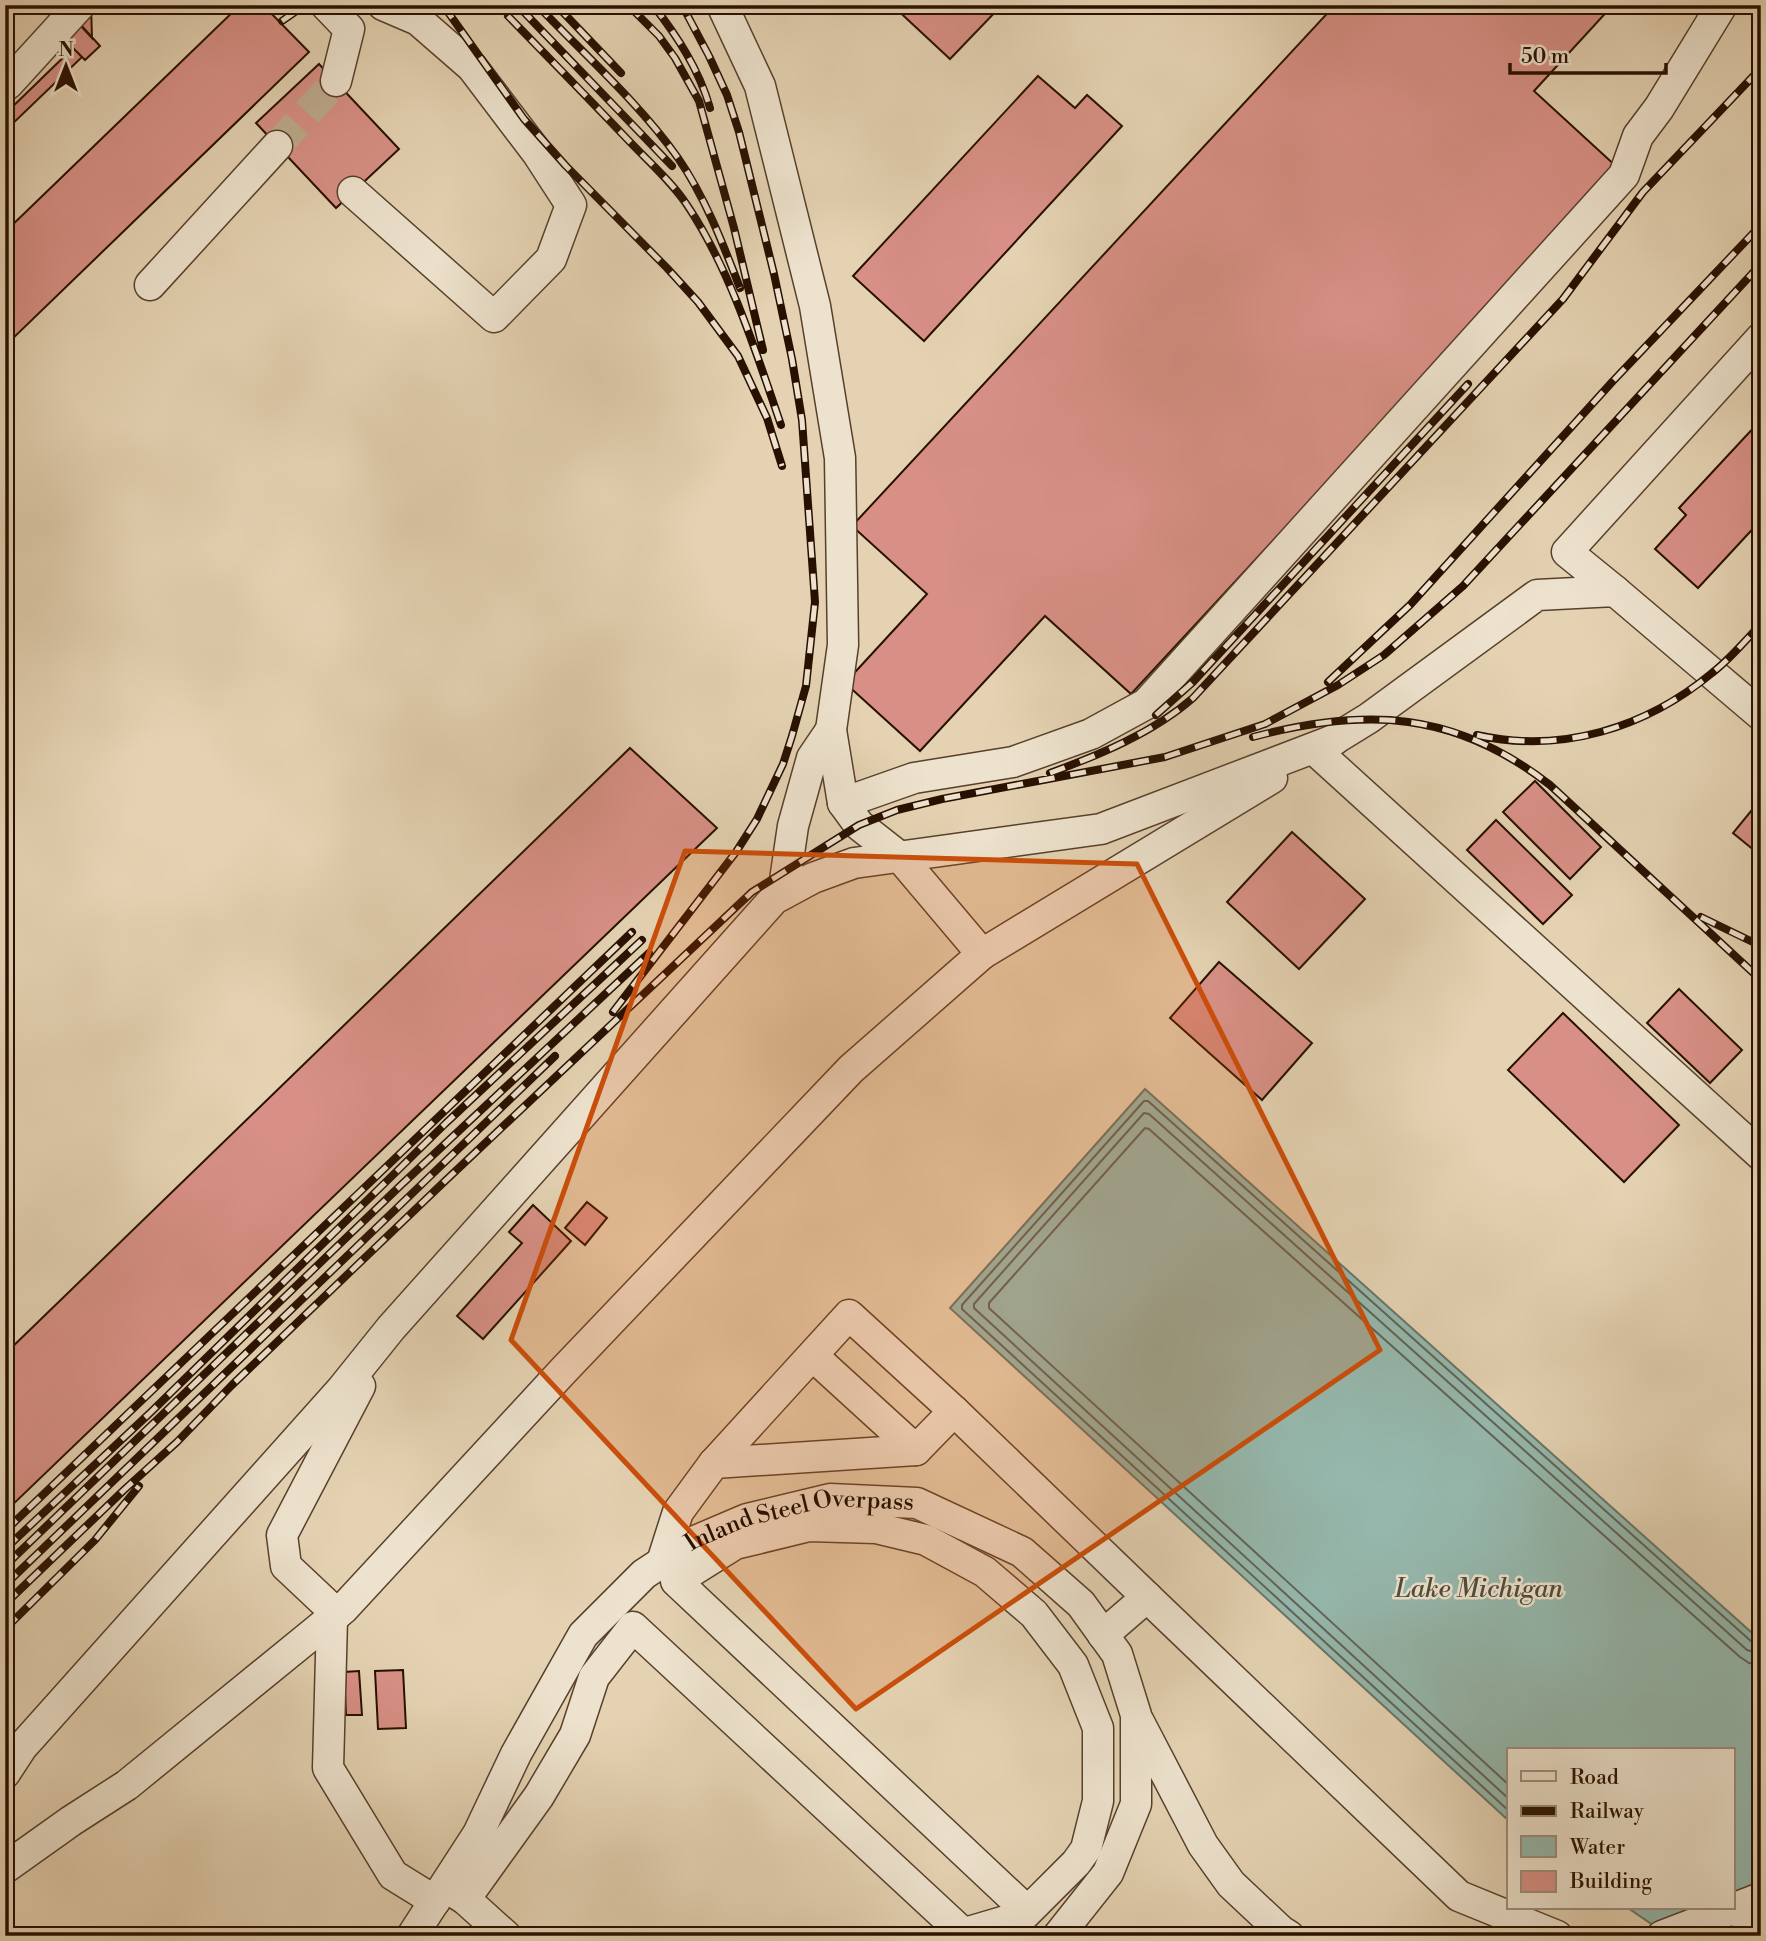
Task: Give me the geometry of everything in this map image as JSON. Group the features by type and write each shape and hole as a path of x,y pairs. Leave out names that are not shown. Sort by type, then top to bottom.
{"street":[{"path":"8,84 80,5"},
{"path":"326,5 349,29"},
{"path":"336,81 349,29 371,5"},
{"path":"353,192 494,317 551,259 571,205 538,154 472,67 418,20 383,5"},
{"path":"722,5 760,86 815,306 840,458 843,645 831,730 843,803 859,825 901,858 982,954"},
{"path":"843,803 914,778 1013,762 1091,734 1146,704 1624,175 1638,136 1659,108 1722,5"},
{"path":"150,285 277,146"},
{"path":"1761,338 1567,552 1761,715"},
{"path":"5,1868 127,1785 335,1616 562,1371 851,1069 982,954 1369,718 1537,595 1615,591"},
{"path":"783,894 793,826 811,758 831,730"},
{"path":"5,1773 22,1747 342,1390 391,1328 774,898 813,878 854,863 1101,829 1325,745"},
{"path":"1325,745 1761,1155"},
{"path":"662,1562 678,1512 714,1463 849,1315 954,1411 1459,1896 1557,1936"},
{"path":"391,1328 282,1535 286,1566 335,1616 328,1768 393,1875 448,1895 506,1936"},
{"path":"813,1356 916,1450"},
{"path":"714,1463 916,1450 954,1411"},
{"name":"Inland Steel Overpass","path":"412,1936 448,1895 516,1754 583,1635 644,1574 693,1542 747,1519 830,1499 917,1503 1022,1552 1081,1604 1117,1654 1136,1715 1136,1804 1108,1873 1058,1936"},
{"path":"448,1895 539,1796 575,1735 594,1677 633,1627 960,1935 1023,1916 1076,1863 1086,1849 1098,1801 1098,1728 1073,1665 1034,1614 985,1572 926,1540 876,1528 809,1526 735,1544 676,1580 1027,1911"},
{"path":"1103,1635 1147,1597"},
{"path":"1136,1715 1203,1845 1231,1884 1289,1936"},
{"path":"1734,1908 1761,1898"},
{"path":"1662,1936 1730,1910"},
{"path":"1743,1936 1761,1929"}],"highlighted area":[{"path":"685,851 1137,864 1380,1350 856,1709 511,1340"}],"water":[{"name":"Lake Michigan","path":"1145,1089 1761,1641 1761,1936 1669,1936 1631,1910 1734,1910 1734,1748 1507,1748 1507,1819 950,1308"}],"building":[{"path":"91,5 92,38 80,25"},
{"path":"240,5 263,5 309,52 5,346 5,232"},
{"path":"892,5 1002,5 950,59"},
{"path":"1335,5 1613,5 1534,91 1618,168 1131,694 1045,616 920,751 845,683 927,594 852,526"},
{"path":"80,24 100,46 85,60 64,39"},
{"path":"73,48 82,57 5,131 5,114"},
{"path":"319,64 399,149 336,208 256,123"},
{"path":"1038,76 1075,108 1087,95 1122,126 924,341 853,276"},
{"path":"1758,423 1761,426 1761,501 1757,505 1761,508 1761,520 1698,588 1655,549 1686,515 1679,508"},
{"path":"630,748 717,828 5,1512 5,1354"},
{"path":"1535,781 1601,847 1570,879 1503,812"},
{"path":"1761,801 1761,856 1733,833"},
{"path":"1496,820 1572,895 1543,924 1467,850"},
{"path":"1292,832 1365,899 1299,969 1227,902"},
{"path":"1219,962 1312,1043 1262,1100 1170,1018"},
{"path":"1679,989 1742,1050 1710,1083 1647,1023"},
{"path":"1563,1013 1679,1125 1624,1182 1508,1070"},
{"path":"587,1202 607,1218 585,1245 565,1228"},
{"path":"533,1205 571,1241 483,1339 457,1316 522,1243 509,1232"},
{"path":"403,1670 406,1728 378,1729 375,1671"},
{"path":"359,1671 362,1715 346,1715 344,1672"}],"tunnel":[{"path":"277,146 336,81"}],"railway":[{"path":"282,21 305,5"},
{"path":"443,5 524,119 698,302 738,356 767,418 782,466"},
{"path":"537,5 629,99 678,158 705,205 740,288"},
{"path":"556,5 621,73"},
{"path":"628,5 659,36 699,101 734,228 763,350"},
{"path":"653,5 686,54 700,80 710,108"},
{"path":"613,1012 736,852 757,819 783,764 806,686 815,602 802,420 774,274 739,132 727,95 682,5"},
{"path":"520,8 672,166"},
{"path":"508,16 660,172 687,205 729,283 781,425"},
{"path":"1050,773 1106,751 1143,732 1193,698 1563,299 1643,192 1761,68"},
{"path":"1328,682 1410,605 1613,381 1761,225"},
{"path":"5,1604 177,1442 232,1385 444,1182 752,892 859,825 897,810 1165,757 1265,724 1338,685 1384,655 1463,586 1761,264"},
{"path":"1156,715 1193,682 1468,384"},
{"path":"1477,735 1540,741 1601,732 1631,722 1659,709 1712,673 1761,624"},
{"path":"1253,737 1294,727 1372,719 1444,729 1479,742 1515,760 1550,785 1761,980"},
{"path":"1701,917 1761,946"},
{"path":"5,1531 632,932"},
{"path":"5,1549 151,1412 446,1123 642,940"},
{"path":"5,1566 400,1186 649,953"},
{"path":"5,1585 555,1056"},
{"path":"5,1629 95,1540 139,1486"}]}
